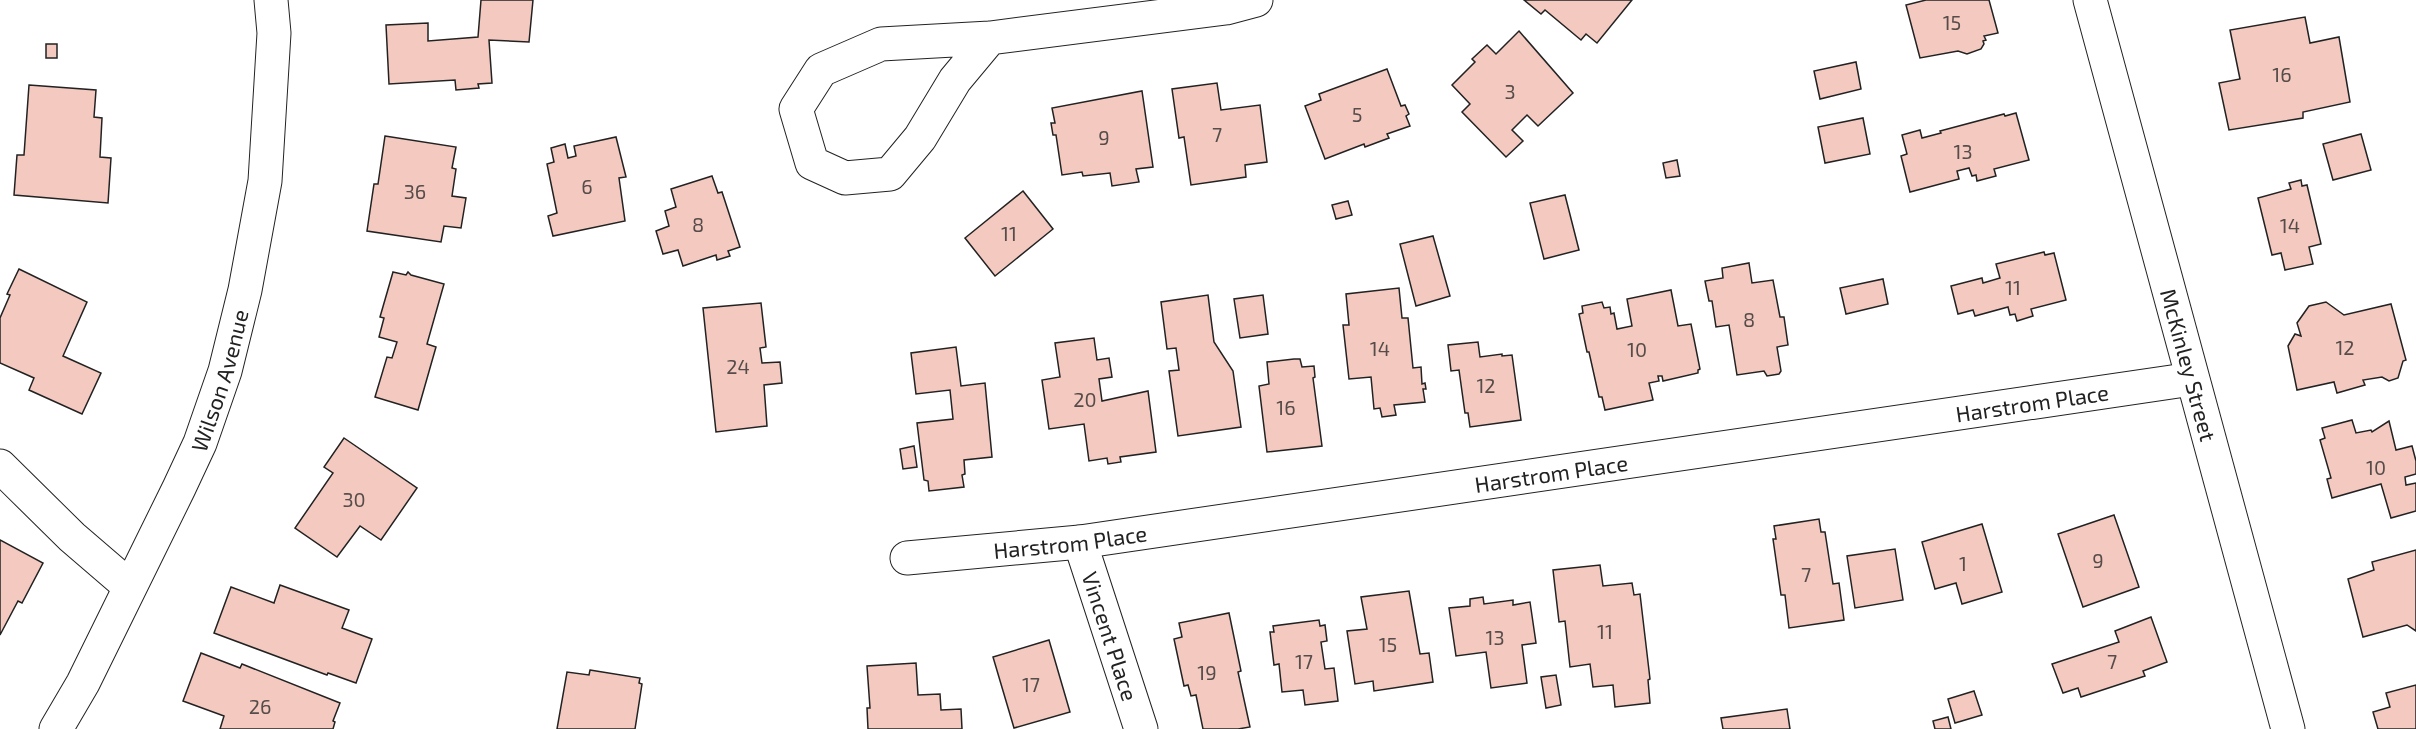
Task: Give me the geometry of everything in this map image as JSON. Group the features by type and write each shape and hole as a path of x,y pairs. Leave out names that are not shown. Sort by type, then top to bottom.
{"street":[{"name":"Wilson Avenue","path":"56,729 83,683 200,443 225,371 245,290 265,181 274,33 272,0"},
{"path":"990,38 955,80 920,138 890,174 845,178 812,163 796,109 821,70 881,44 990,38 1226,8 1256,0"},
{"name":"McKinley Street","path":"2090,0 2288,729"},
{"name":"Harstrom Place","path":"907,558 1080,542 2193,379"},
{"path":"0,466 72,537 129,586"},
{"name":"Vincent Place","path":"1080,542 1141,729"}],"building":[{"path":"481,0 533,0 529,42 489,40 492,83 478,84 479,88 456,90 455,80 389,84 386,25 428,23 428,41 478,37"},
{"path":"1524,0 1632,0 1597,43 1586,34 1581,40 1545,10 1541,14"},
{"path":"1926,0 1989,0 1998,33 1984,36 1986,40 1983,41 1981,49 1967,54 1958,51 1920,58 1906,5"},
{"path":"2305,17 2310,43 2339,37 2350,102 2303,112 2303,118 2229,130 2219,83 2240,79 2230,30"},
{"path":"1519,31 1573,93 1538,126 1527,115 1512,130 1523,141 1506,157 1462,112 1470,104 1452,85 1475,62 1472,59 1487,45 1496,54"},
{"path":"46,44 57,44 57,58 46,58"},
{"path":"1856,62 1861,89 1820,99 1814,71"},
{"path":"1387,69 1401,106 1405,105 1409,114 1406,116 1410,126 1387,134 1389,138 1365,147 1364,144 1325,159 1305,106 1321,100 1319,94"},
{"path":"1217,83 1221,110 1260,105 1267,162 1245,165 1246,177 1191,185 1184,137 1179,138 1172,89"},
{"path":"29,85 96,90 94,117 102,118 100,157 111,158 108,203 14,195 17,155 24,155"},
{"path":"1142,91 1153,167 1136,169 1139,182 1112,186 1110,173 1083,176 1082,172 1062,175 1056,135 1053,135 1051,123 1055,123 1052,108"},
{"path":"2016,113 2029,160 1994,169 1996,176 1977,181 1976,175 1972,176 1969,168 1957,171 1959,179 1910,192 1901,156 1907,154 1902,135 1920,130 1922,138 1941,133 1940,131"},
{"path":"1863,118 1870,154 1825,163 1818,127"},
{"path":"2361,134 2371,170 2333,180 2323,144"},
{"path":"385,136 456,147 452,168 456,169 452,196 466,198 461,228 444,226 441,242 367,231 374,184 378,184"},
{"path":"616,137 626,177 619,178 625,221 553,236 548,216 557,213 547,164 554,162 551,148 565,144 568,158 576,156 574,146"},
{"path":"1677,160 1680,176 1666,178 1663,163"},
{"path":"712,176 718,193 722,192 740,247 728,251 730,256 717,260 716,255 683,266 678,250 663,254 656,231 669,226 665,211 676,207 671,189"},
{"path":"2301,180 2302,186 2307,185 2321,244 2309,247 2313,264 2285,270 2281,253 2272,255 2258,198 2291,189 2289,183"},
{"path":"1023,191 1053,229 995,276 965,238"},
{"path":"1565,195 1579,250 1544,259 1530,203"},
{"path":"1348,201 1352,215 1336,219 1332,205"},
{"path":"1433,236 1450,296 1416,306 1400,244"},
{"path":"2044,252 2045,255 2054,253 2066,300 2031,309 2033,316 2017,321 2015,314 2010,315 2008,307 1975,316 1973,310 1958,314 1951,286 1982,278 1983,283 2000,278 1996,264"},
{"path":"1749,263 1752,283 1773,280 1780,317 1784,317 1788,345 1777,347 1781,371 1779,374 1767,376 1764,371 1737,375 1729,325 1716,327 1712,301 1709,301 1705,281 1723,278 1722,268"},
{"path":"19,269 87,302 63,356 101,373 82,414 29,390 34,378 0,363 0,318 10,295 7,294"},
{"path":"393,272 406,275 408,272 411,275 444,284 427,344 436,347 418,410 375,397 387,357 392,358 397,342 379,337 384,318 380,317"},
{"path":"1883,279 1888,304 1846,314 1840,288"},
{"path":"1399,288 1402,318 1408,318 1413,368 1421,367 1422,384 1425,383 1426,389 1423,389 1425,402 1394,405 1396,415 1382,417 1380,408 1374,409 1371,377 1349,379 1343,325 1349,325 1346,294"},
{"path":"1671,290 1678,326 1691,324 1700,369 1698,373 1663,381 1662,376 1658,376 1659,381 1649,383 1653,400 1605,410 1602,397 1599,397 1589,352 1587,352 1579,314 1583,313 1582,306 1602,302 1604,308 1610,307 1611,314 1614,313 1617,329 1632,326 1627,299"},
{"path":"1208,295 1214,342 1233,371 1241,427 1178,436 1169,371 1179,370 1176,348 1167,349 1161,302"},
{"path":"1263,295 1268,334 1240,338 1234,299"},
{"path":"2326,302 2344,315 2391,304 2406,360 2403,361 2398,378 2389,381 2382,377 2363,380 2365,385 2337,393 2334,382 2297,390 2288,346 2295,334 2301,336 2297,323 2309,306"},
{"path":"761,303 766,347 760,348 762,363 780,362 782,383 764,385 767,426 716,432 703,308"},
{"path":"1094,338 1097,360 1109,358 1112,377 1099,379 1102,401 1148,391 1156,452 1120,457 1121,462 1108,464 1107,458 1089,461 1084,424 1049,429 1042,380 1060,377 1055,343"},
{"path":"1478,342 1480,357 1512,355 1521,420 1470,427 1468,413 1465,413 1459,370 1451,371 1448,345"},
{"path":"956,347 961,386 985,383 992,457 964,460 965,474 962,475 964,487 929,491 928,481 924,480 917,423 953,419 950,390 916,394 911,353"},
{"path":"1300,359 1302,367 1314,366 1315,377 1313,378 1322,446 1267,452 1259,386 1269,384 1267,362"},
{"path":"2352,420 2356,433 2371,430 2372,432 2389,421 2396,450 2412,446 2416,461 2416,474 2405,477 2406,485 2416,483 2416,511 2391,518 2381,484 2332,498 2327,479 2331,478 2320,440 2325,438 2322,428"},
{"path":"344,438 417,488 381,540 360,526 337,557 295,528 333,473 324,467"},
{"path":"914,446 917,467 903,469 900,449"},
{"path":"2114,515 2139,587 2083,607 2058,534"},
{"path":"1819,519 1821,532 1825,532 1833,584 1839,583 1844,620 1789,628 1785,595 1781,595 1773,539 1776,539 1774,526"},
{"path":"1982,524 2002,592 1962,604 1956,583 1935,589 1922,542"},
{"path":"0,540 43,563 22,603 18,601 0,635"},
{"path":"1895,549 1903,600 1855,608 1847,556"},
{"path":"2416,550 2416,631 2407,625 2363,637 2348,579 2374,570 2372,562"},
{"path":"1600,565 1603,586 1632,583 1634,595 1640,594 1650,679 1648,680 1650,703 1615,707 1613,685 1593,687 1590,664 1570,667 1565,621 1559,622 1553,570"},
{"path":"280,585 349,610 342,628 372,639 356,683 328,673 327,675 214,633 231,587 274,603"},
{"path":"1409,591 1420,654 1429,653 1433,682 1374,691 1373,681 1355,684 1347,631 1367,629 1361,597"},
{"path":"1483,597 1484,604 1513,600 1513,605 1530,602 1536,643 1522,645 1527,683 1491,688 1486,652 1456,656 1449,608 1470,606 1470,599"},
{"path":"1229,613 1241,671 1238,672 1250,727 1203,729 1196,695 1191,696 1188,685 1184,686 1174,639 1182,637 1179,623"},
{"path":"2151,617 2167,662 2143,671 2145,676 2081,697 2078,688 2063,693 2052,664 2119,642 2115,631"},
{"path":"1319,620 1320,626 1325,625 1327,641 1321,642 1325,669 1334,668 1338,701 1305,705 1303,690 1282,692 1279,664 1274,665 1270,632 1274,632 1273,626"},
{"path":"1049,640 1070,712 1014,728 993,657"},
{"path":"201,653 240,668 242,664 340,703 333,721 335,722 333,729 220,729 224,716 183,701"},
{"path":"916,663 918,695 940,694 941,710 961,709 962,729 868,729 867,708 870,708 867,666"},
{"path":"590,670 640,678 639,683 642,684 635,729 557,729 567,672 589,675"},
{"path":"1556,675 1561,705 1546,708 1541,677"},
{"path":"2416,685 2416,729 2378,729 2373,712 2390,707 2386,693"},
{"path":"1974,691 1982,715 1955,723 1948,699"},
{"path":"1787,709 1790,729 1723,729 1721,718"},
{"path":"1948,717 1951,729 1935,729 1933,721"}]}
